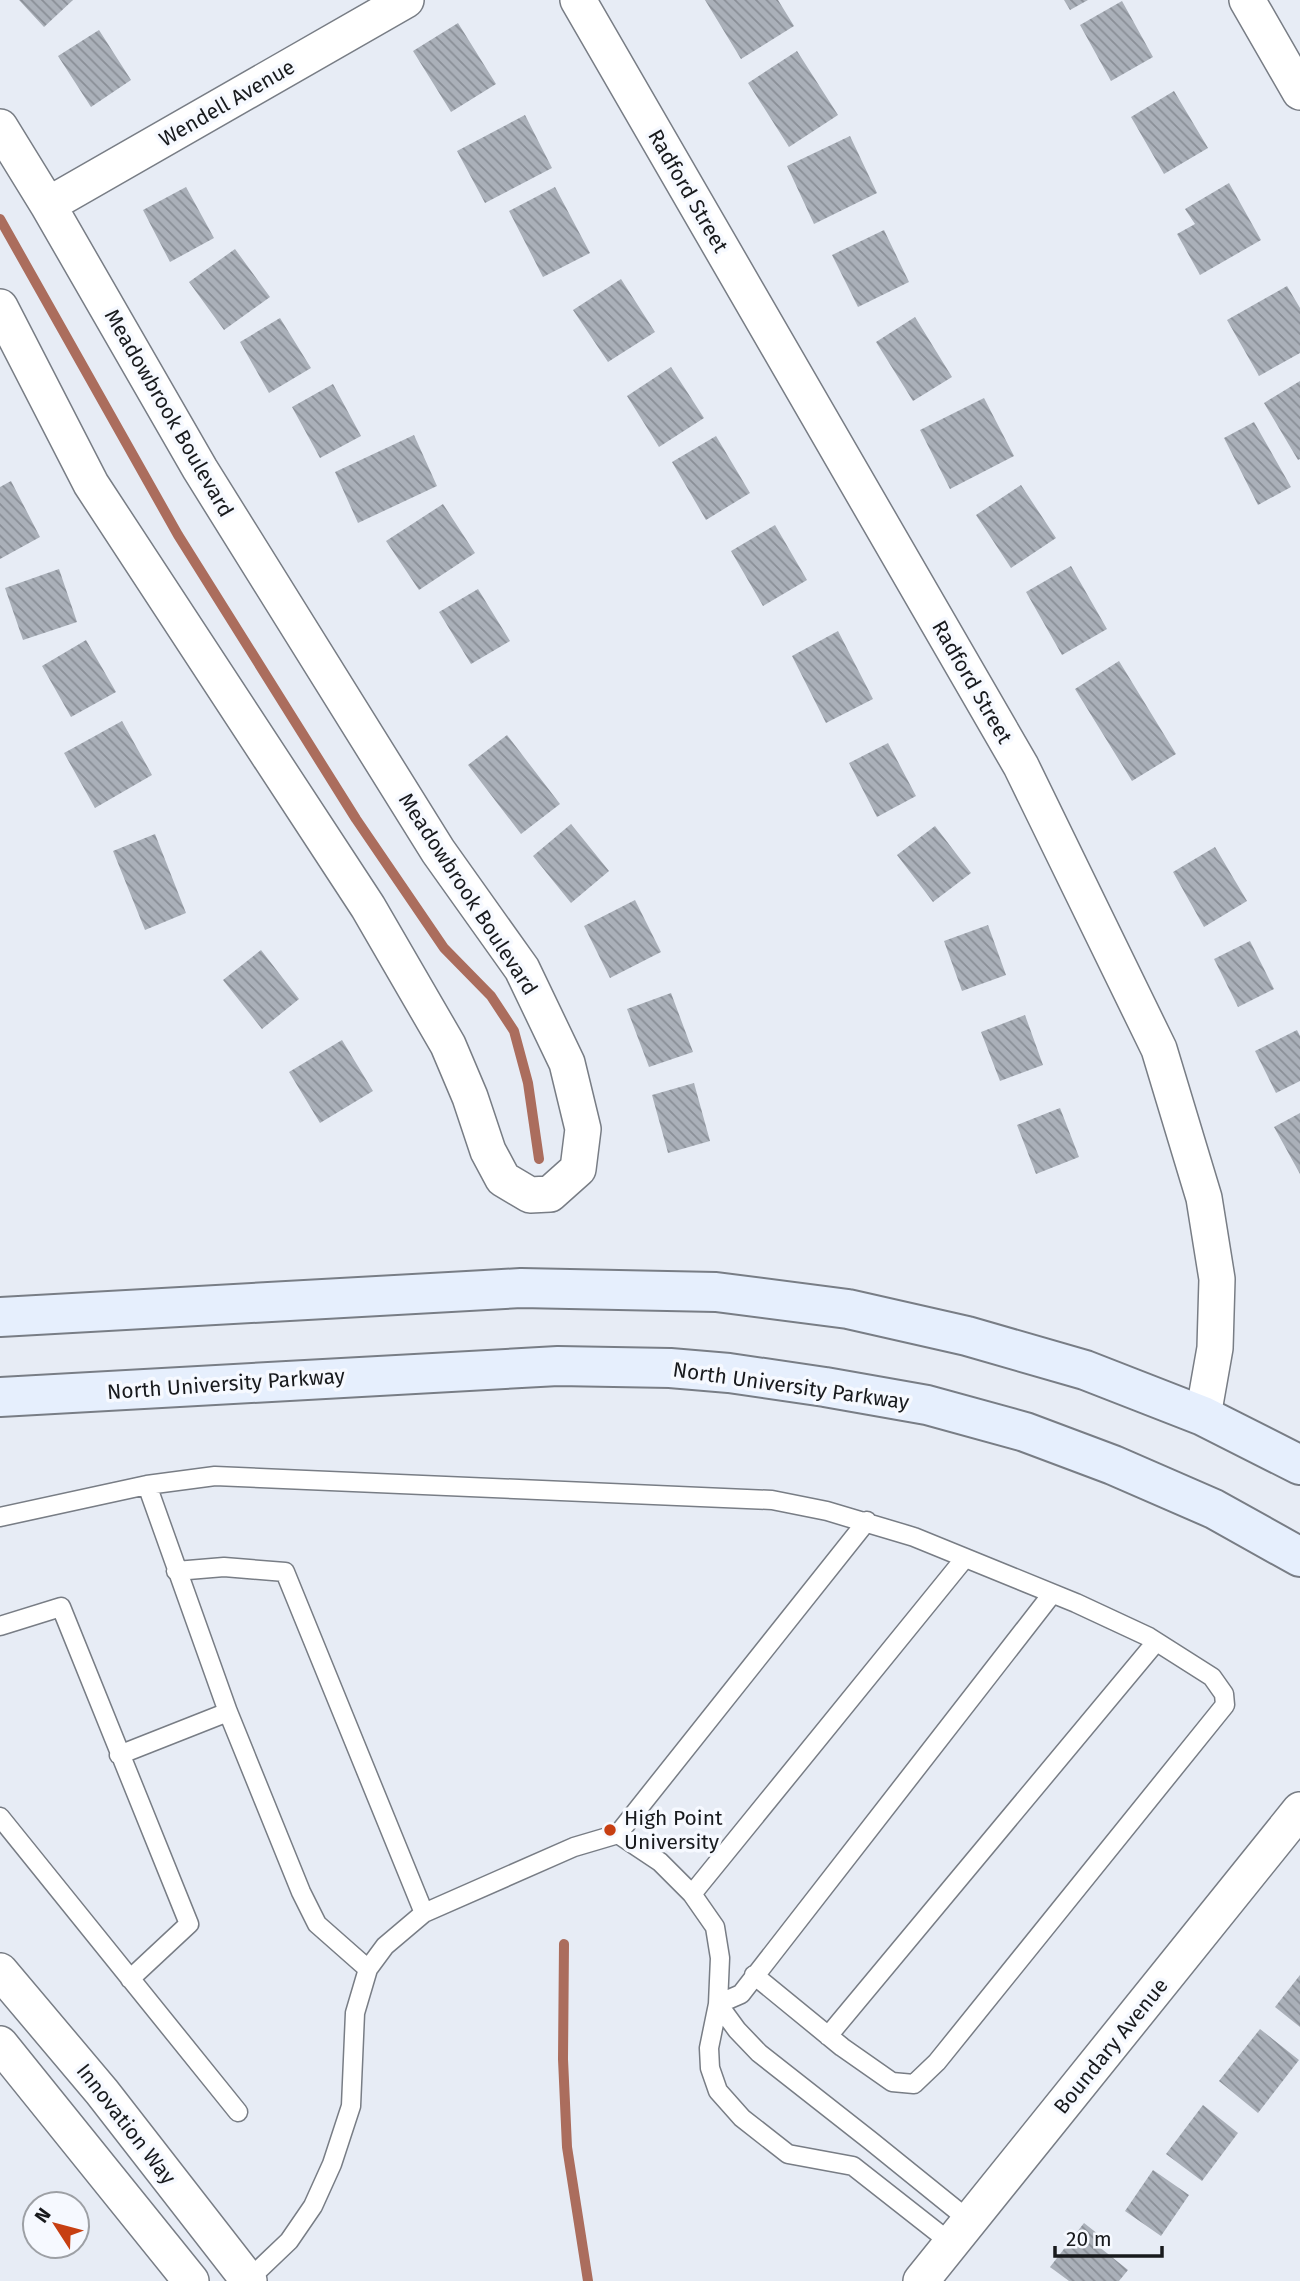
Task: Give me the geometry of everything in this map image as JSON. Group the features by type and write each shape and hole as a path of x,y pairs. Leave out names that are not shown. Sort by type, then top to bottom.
{"main road":[{"path":"0,1317 521,1288 716,1292 848,1309 967,1336 1086,1370 1203,1416 1300,1465"},
{"name":"North University Parkway","path":"0,1397 558,1366 670,1368 729,1373 927,1405 1025,1432 1113,1465 1214,1509 1300,1557"}],"street":[{"name":"Wendell Avenue","path":"48,205 406,0"},
{"name":"Radford Street","path":"578,0 1021,766 1159,1049 1204,1198 1217,1279 1215,1348 1203,1416"},
{"path":"1247,0 1300,92"},
{"name":"Meadowbrook Boulevard","path":"0,127 48,205 200,470 438,851 522,969 546,1015 567,1063 583,1129 578,1169 550,1195 530,1195 503,1179 488,1151 449,1045 368,907 91,484 0,307"},
{"name":"Boundary Avenue","path":"921,2281 1300,1811"},
{"name":"Innovation Way","path":"0,1971 102,2092 248,2281"},
{"path":"0,2044 191,2281"}],"lane":[{"path":"0,1517 147,1485 215,1476 772,1500 867,1521 914,1537 1052,1594 1156,1642 1212,1677 1224,1694 1226,1705 937,2062 914,2084 892,2082 828,2036 754,1975"},
{"path":"147,1485 229,1712 301,1892 317,1924 368,1969"},
{"path":"248,2281 289,2241 313,2206 332,2164 351,2106 355,2013 368,1969 385,1945 424,1913 574,1847 618,1834 867,1521"},
{"path":"692,1894 965,1558"},
{"path":"176,1571 224,1567 285,1572 424,1913"},
{"path":"718,2004 741,1994 1052,1594"},
{"path":"0,1626 61,1608 189,1924 130,1979"},
{"path":"828,2036 1156,1642"},
{"path":"119,1755 229,1712"},
{"path":"0,1817 238,2112"},
{"path":"618,1834 660,1862 692,1894 715,1927 720,1958 718,2004 709,2048 710,2068 718,2091 742,2118 788,2154 853,2166 960,2232"},
{"path":"718,2004 737,2031 759,2053 872,2141 960,2232"},
{"path":"853,2166 872,2141"}],"building":[{"path":"19,0 73,0 44,27"},
{"path":"705,0 778,0 794,26 741,59"},
{"path":"1064,0 1088,0 1070,10"},
{"path":"1122,1 1153,57 1111,81 1080,25"},
{"path":"458,23 496,84 451,112 413,51"},
{"path":"99,30 131,80 91,107 58,56"},
{"path":"797,51 838,115 789,147 748,83"},
{"path":"1174,91 1208,148 1164,174 1131,117"},
{"path":"525,115 552,168 485,203 457,151"},
{"path":"850,136 877,193 814,224 787,166"},
{"path":"1229,183 1261,240 1200,275 1177,234 1195,224 1185,209"},
{"path":"186,187 214,238 170,262 143,210"},
{"path":"555,187 590,253 543,277 509,211"},
{"path":"884,230 909,282 858,307 832,255"},
{"path":"235,249 270,297 224,330 189,282"},
{"path":"621,279 655,332 608,362 573,310"},
{"path":"1287,286 1300,308 1300,353 1259,376 1227,320"},
{"path":"915,317 952,377 913,401 876,342"},
{"path":"280,318 311,368 269,393 240,342"},
{"path":"671,367 704,418 659,447 627,396"},
{"path":"1300,381 1300,459 1298,460 1264,403"},
{"path":"333,384 361,436 320,458 292,407"},
{"path":"984,398 1014,456 950,489 920,430"},
{"path":"1254,422 1291,487 1258,505 1224,438"},
{"path":"414,435 437,486 358,523 335,472"},
{"path":"716,436 750,493 706,520 672,462"},
{"path":"11,481 40,537 0,559 0,487"},
{"path":"1021,485 1056,538 1011,568 976,515"},
{"path":"443,504 475,553 419,590 386,541"},
{"path":"775,525 807,580 763,606 731,551"},
{"path":"1071,566 1107,629 1062,655 1026,592"},
{"path":"59,569 77,622 23,640 5,588"},
{"path":"478,589 510,641 471,664 439,612"},
{"path":"838,631 873,699 826,723 792,656"},
{"path":"86,640 116,692 71,717 42,666"},
{"path":"1119,661 1176,754 1132,781 1075,689"},
{"path":"122,721 152,775 95,808 64,753"},
{"path":"507,735 560,804 521,834 468,765"},
{"path":"888,743 916,796 877,817 849,763"},
{"path":"571,824 609,871 571,903 533,856"},
{"path":"935,826 971,873 933,902 897,855"},
{"path":"155,834 186,913 145,930 113,851"},
{"path":"1215,847 1247,901 1204,927 1173,872"},
{"path":"635,900 661,952 610,978 584,926"},
{"path":"988,925 1006,975 962,991 944,941"},
{"path":"1250,941 1274,989 1238,1007 1214,959"},
{"path":"261,950 299,999 262,1029 223,980"},
{"path":"671,993 693,1052 649,1067 627,1009"},
{"path":"1025,1015 1043,1065 1000,1081 981,1032"},
{"path":"1297,1030 1300,1036 1300,1081 1276,1093 1255,1051"},
{"path":"342,1040 373,1091 320,1123 289,1072"},
{"path":"694,1083 710,1141 668,1153 652,1095"},
{"path":"1060,1108 1079,1157 1036,1174 1017,1125"},
{"path":"1300,1113 1300,1174 1274,1127"},
{"path":"1300,1975 1300,2027 1275,2007"},
{"path":"1260,2029 1299,2060 1258,2113 1219,2081"},
{"path":"1203,2105 1238,2133 1202,2181 1166,2154"},
{"path":"1153,2170 1189,2195 1161,2236 1125,2211"},
{"path":"1084,2223 1103,2238 1098,2246 1128,2270 1119,2281 1069,2281 1050,2267"}],"waterway":[{"path":"0,219 178,535 356,819 444,948 491,996 514,1031 528,1083 539,1159"},
{"path":"564,1944 563,2059 567,2147 588,2281"}],"place":[{"name":"High Point University","path":"610,1830"}]}
